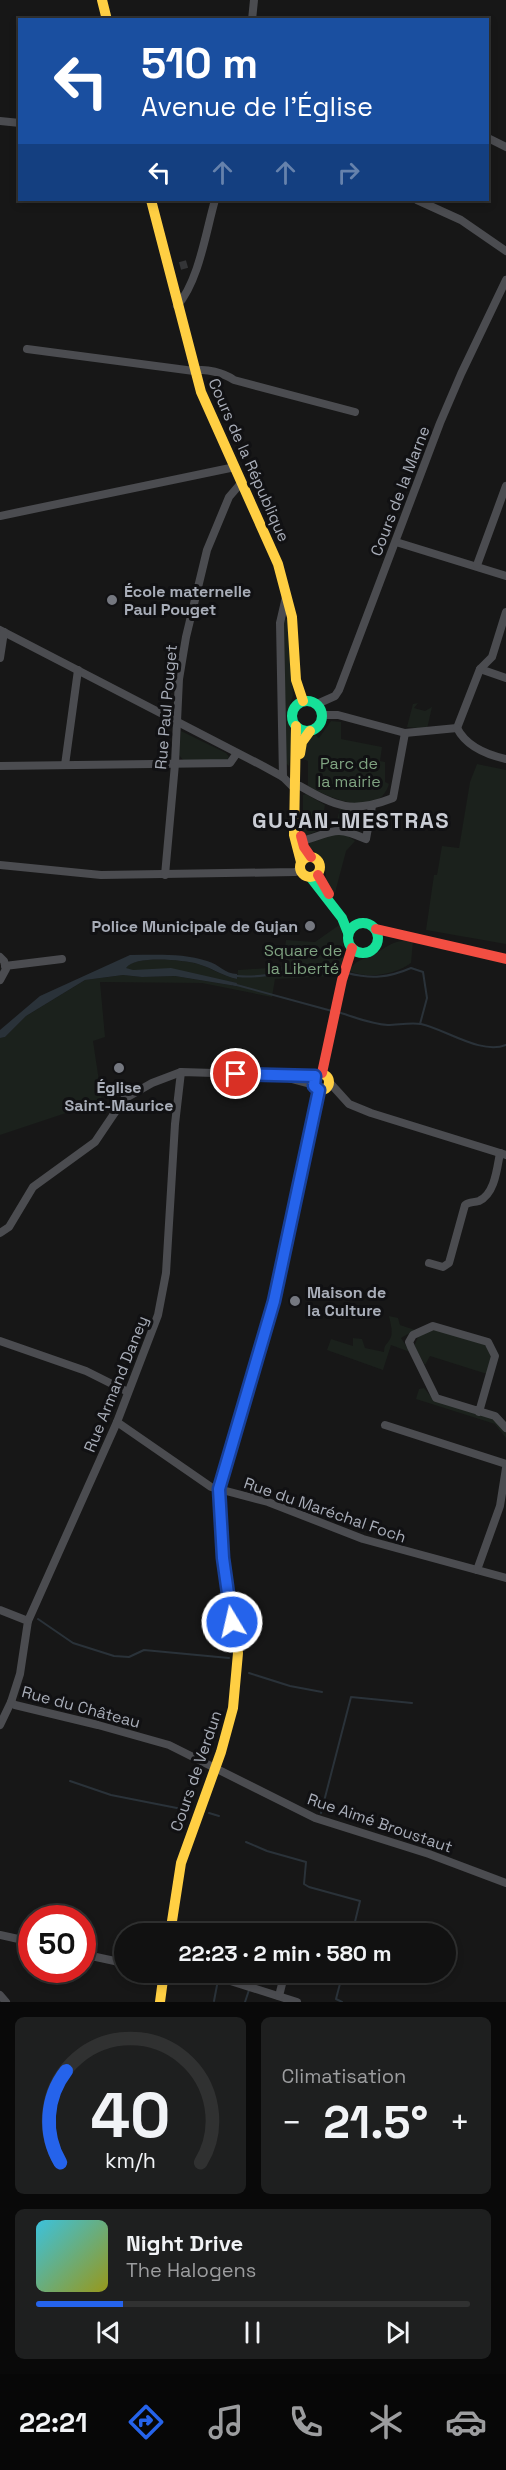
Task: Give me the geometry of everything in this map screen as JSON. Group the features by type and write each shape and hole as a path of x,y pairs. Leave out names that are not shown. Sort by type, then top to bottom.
{"main road":[{"path":"102,0 106,18"},
{"name":"Cours de la République","path":"151,201 194,371 204,402 274,553 287,592 294,628 296,680 303,701"},
{"path":"304,863 294,835 297,787 300,754 302,742 309,731 320,724 322,715 317,704 303,701 292,711 296,726 284,772 297,787 304,863 304,876 314,876 320,869 319,862 304,863"},
{"path":"296,726 309,731"},
{"path":"314,876 359,923"},
{"path":"314,876 322,896 343,918 348,939 356,951 371,951 378,944 404,935"},
{"path":"348,933 354,925 369,923 376,929 506,959"},
{"path":"376,929 378,944"},
{"name":"Cours de Verdun","path":"172,1923 181,1863 220,1771 233,1708 238,1653 225,1572 219,1489 274,1301 317,1081 342,980 356,951"},
{"path":"317,1081 326,1089 330,1083"},
{"path":"160,2002 163,1983"}],"street":[{"path":"252,18 254,0"},
{"path":"0,121 18,123"},
{"path":"489,138 506,147"},
{"path":"177,306 185,297 198,262 215,201"},
{"path":"419,201 461,220 506,251"},
{"path":"168,269 198,262"},
{"name":"Cours de la Marne","path":"317,704 335,696 339,690 461,374 506,280"},
{"path":"27,349 227,375 234,380 355,412"},
{"path":"0,516 235,467"},
{"name":"Rue Paul Pouget","path":"165,875 180,679 198,581 207,550 229,497 242,482"},
{"path":"477,565 506,486"},
{"path":"396,542 477,565 506,576"},
{"path":"0,658 2,631 237,753 284,772 280,622 287,592"},
{"path":"506,612 492,657 480,669 457,728 460,734 487,754 506,759"},
{"path":"480,669 506,678"},
{"path":"65,765 78,670"},
{"path":"322,715 338,715 405,733 457,728"},
{"path":"297,787 330,803 352,807 372,806 393,798 405,733"},
{"path":"0,765 230,763 237,753"},
{"path":"302,841 331,830 348,831 366,839 372,806"},
{"path":"0,865 101,875 165,875 295,872 304,863"},
{"path":"0,957 5,966 0,980"},
{"path":"5,966 62,959"},
{"path":"0,1233 9,1227 33,1187 95,1142 124,1099 152,1083 182,1072 280,1076 317,1081"},
{"name":"Rue Armand Daney","path":"28,1621 117,1422 158,1315 166,1273 175,1124 182,1072"},
{"path":"330,1083 349,1104 503,1154 487,1195 479,1201 465,1204 449,1263 443,1267 429,1263"},
{"path":"479,1412 495,1356 488,1342 433,1326 413,1335 409,1341 411,1347 436,1398 479,1412 495,1416 506,1428"},
{"path":"0,1341 86,1371 128,1392"},
{"name":"Rue du Maréchal Foch","path":"117,1422 202,1481 219,1489 268,1502 363,1539 506,1578"},
{"path":"385,1425 506,1466 500,1506 477,1570"},
{"path":"0,1610 28,1621"},
{"name":"Rue du Château","path":"28,1621 20,1674 11,1702 24,1709 98,1725 169,1745 220,1771"},
{"path":"0,1725 11,1702"},
{"name":"Rue Aimé Broustaut","path":"220,1771 315,1818 429,1854 506,1882"},
{"path":"0,1935 18,1939"},
{"path":"96,1956 114,1961"},
{"path":"237,1983 297,2002"},
{"path":"279,1996 282,1983"},
{"path":"0,1995 6,2002"}],"green space":[{"path":"287,619 293,695 287,715 292,738 289,766 286,763 284,620"},
{"path":"418,703 414,708 425,711 432,707 427,729 407,727 413,704"},
{"name":"Parc de la mairie","path":"331,721 341,722 341,739 382,747 380,761 385,762 385,782 389,784 383,795 375,801 364,804 353,803 328,796 308,786 308,761 301,755 307,739 315,735 319,738"},
{"path":"181,731 226,753 229,757 227,760 184,761 179,755"},
{"path":"477,764 506,770 506,944 426,930 434,875 437,875 442,846 459,848 470,782"},
{"name":"Parc de la mairie","path":"306,794 325,805 321,829 306,836 303,834 303,795"},
{"name":"Parc de la mairie","path":"340,809 365,814 360,830 336,824"},
{"name":"Parc de la mairie","path":"330,834 346,835 355,841 346,851 335,893 327,886 324,860 309,847 310,843"},
{"name":"Square de la Liberté","path":"342,923 344,960 335,976 275,979 272,997 202,983 100,982 105,1037 93,1041 102,1101 0,1135 0,1038 5,1037 26,1016 85,980 123,975 175,976 236,986 236,983 226,981 133,971 125,968 139,961 182,961 198,964 237,979 238,970 283,967 286,940 315,942"},
{"path":"413,940 411,963 404,967 389,973 373,975 349,971 357,962 393,943"},
{"path":"389,1316 398,1318 400,1325 415,1330 401,1338 410,1352 391,1345 383,1370 327,1350 331,1339 353,1346 353,1338 362,1339 365,1348 384,1352 392,1334"},
{"path":"434,1329 486,1345 491,1357 487,1374 430,1356 425,1365 414,1346 418,1337"},
{"path":"424,1388 432,1398 494,1419 506,1432 506,1438 495,1424 416,1399 419,1389"}],"shaded area":[{"path":"130,955 198,958 237,974 237,979 198,964 182,961 139,961 126,968 133,970 171,968 237,983 236,986 175,976 123,975 85,980 26,1016 5,1037 0,1038 0,1030 40,996"}],"waterway":[{"path":"347,973 379,976 395,974 411,968 423,972 427,998 420,1024"},
{"path":"237,976 263,976 315,969 342,972"},
{"path":"233,984 332,1011"},
{"path":"338,1012 382,1024 421,1024 486,1047 506,1045"},
{"path":"38,1619 73,1643 114,1656 129,1657 144,1650 229,1658"},
{"path":"249,1673 290,1686 322,1692"},
{"path":"321,1813 351,1697 412,1703"},
{"path":"70,1781 111,1795 187,1810"},
{"path":"209,1813 219,1816"},
{"path":"246,1842 267,1851 306,1862 304,1884 309,1887 360,1901 355,1923"},
{"path":"214,2001 217,1983"},
{"path":"340,1983 336,1999 342,2002"},
{"path":"245,2002 249,1990"}],"tunnel":[{"path":"180,266 187,264"}],"traffic: fast":[{"path":"307,701 318,705 322,716 318,727 307,731 296,727 292,716 296,705 307,701"},
{"path":"311,878 342,918 348,933"},
{"path":"363,923 374,927 378,938 374,949 363,953 352,949 348,938 352,927 363,923"},
{"path":"221,1528 219,1489 274,1301 319,1090"}],"traffic: slow":[{"path":"102,0 106,18"},
{"path":"151,201 201,392 278,564 292,617 296,680 303,701"},
{"path":"296,726 294,835 301,862"},
{"path":"300,754 302,742 310,731"},
{"path":"310,857 317,860 320,867 317,874 310,877 303,874 300,867 303,860 310,857"},
{"path":"318,1074 324,1074 329,1082 327,1088 318,1090 313,1085 313,1079 318,1074"},
{"path":"172,1923 181,1863 221,1752 233,1708 238,1653 223,1558 221,1528"},
{"path":"160,2002 163,1983"}],"traffic: jam":[{"path":"301,836 304,847 311,857"},
{"path":"318,875 329,894"},
{"path":"376,929 506,959"},
{"path":"322,1073 342,980 352,948"}],"place":[{"name":"École maternelle Paul Pouget","path":"112,600"},
{"name":"Police Municipale de Gujan","path":"310,926"},
{"name":"Église Saint-Maurice","path":"119,1068"},
{"name":"Maison de la Culture","path":"295,1301"}],"district":[{"name":"GUJAN-MESTRAS","path":"351,820"}],"route":[{"path":"232,1622 223,1558 219,1489 268,1325 319,1090 314,1086 315,1076 236,1074"}]}
